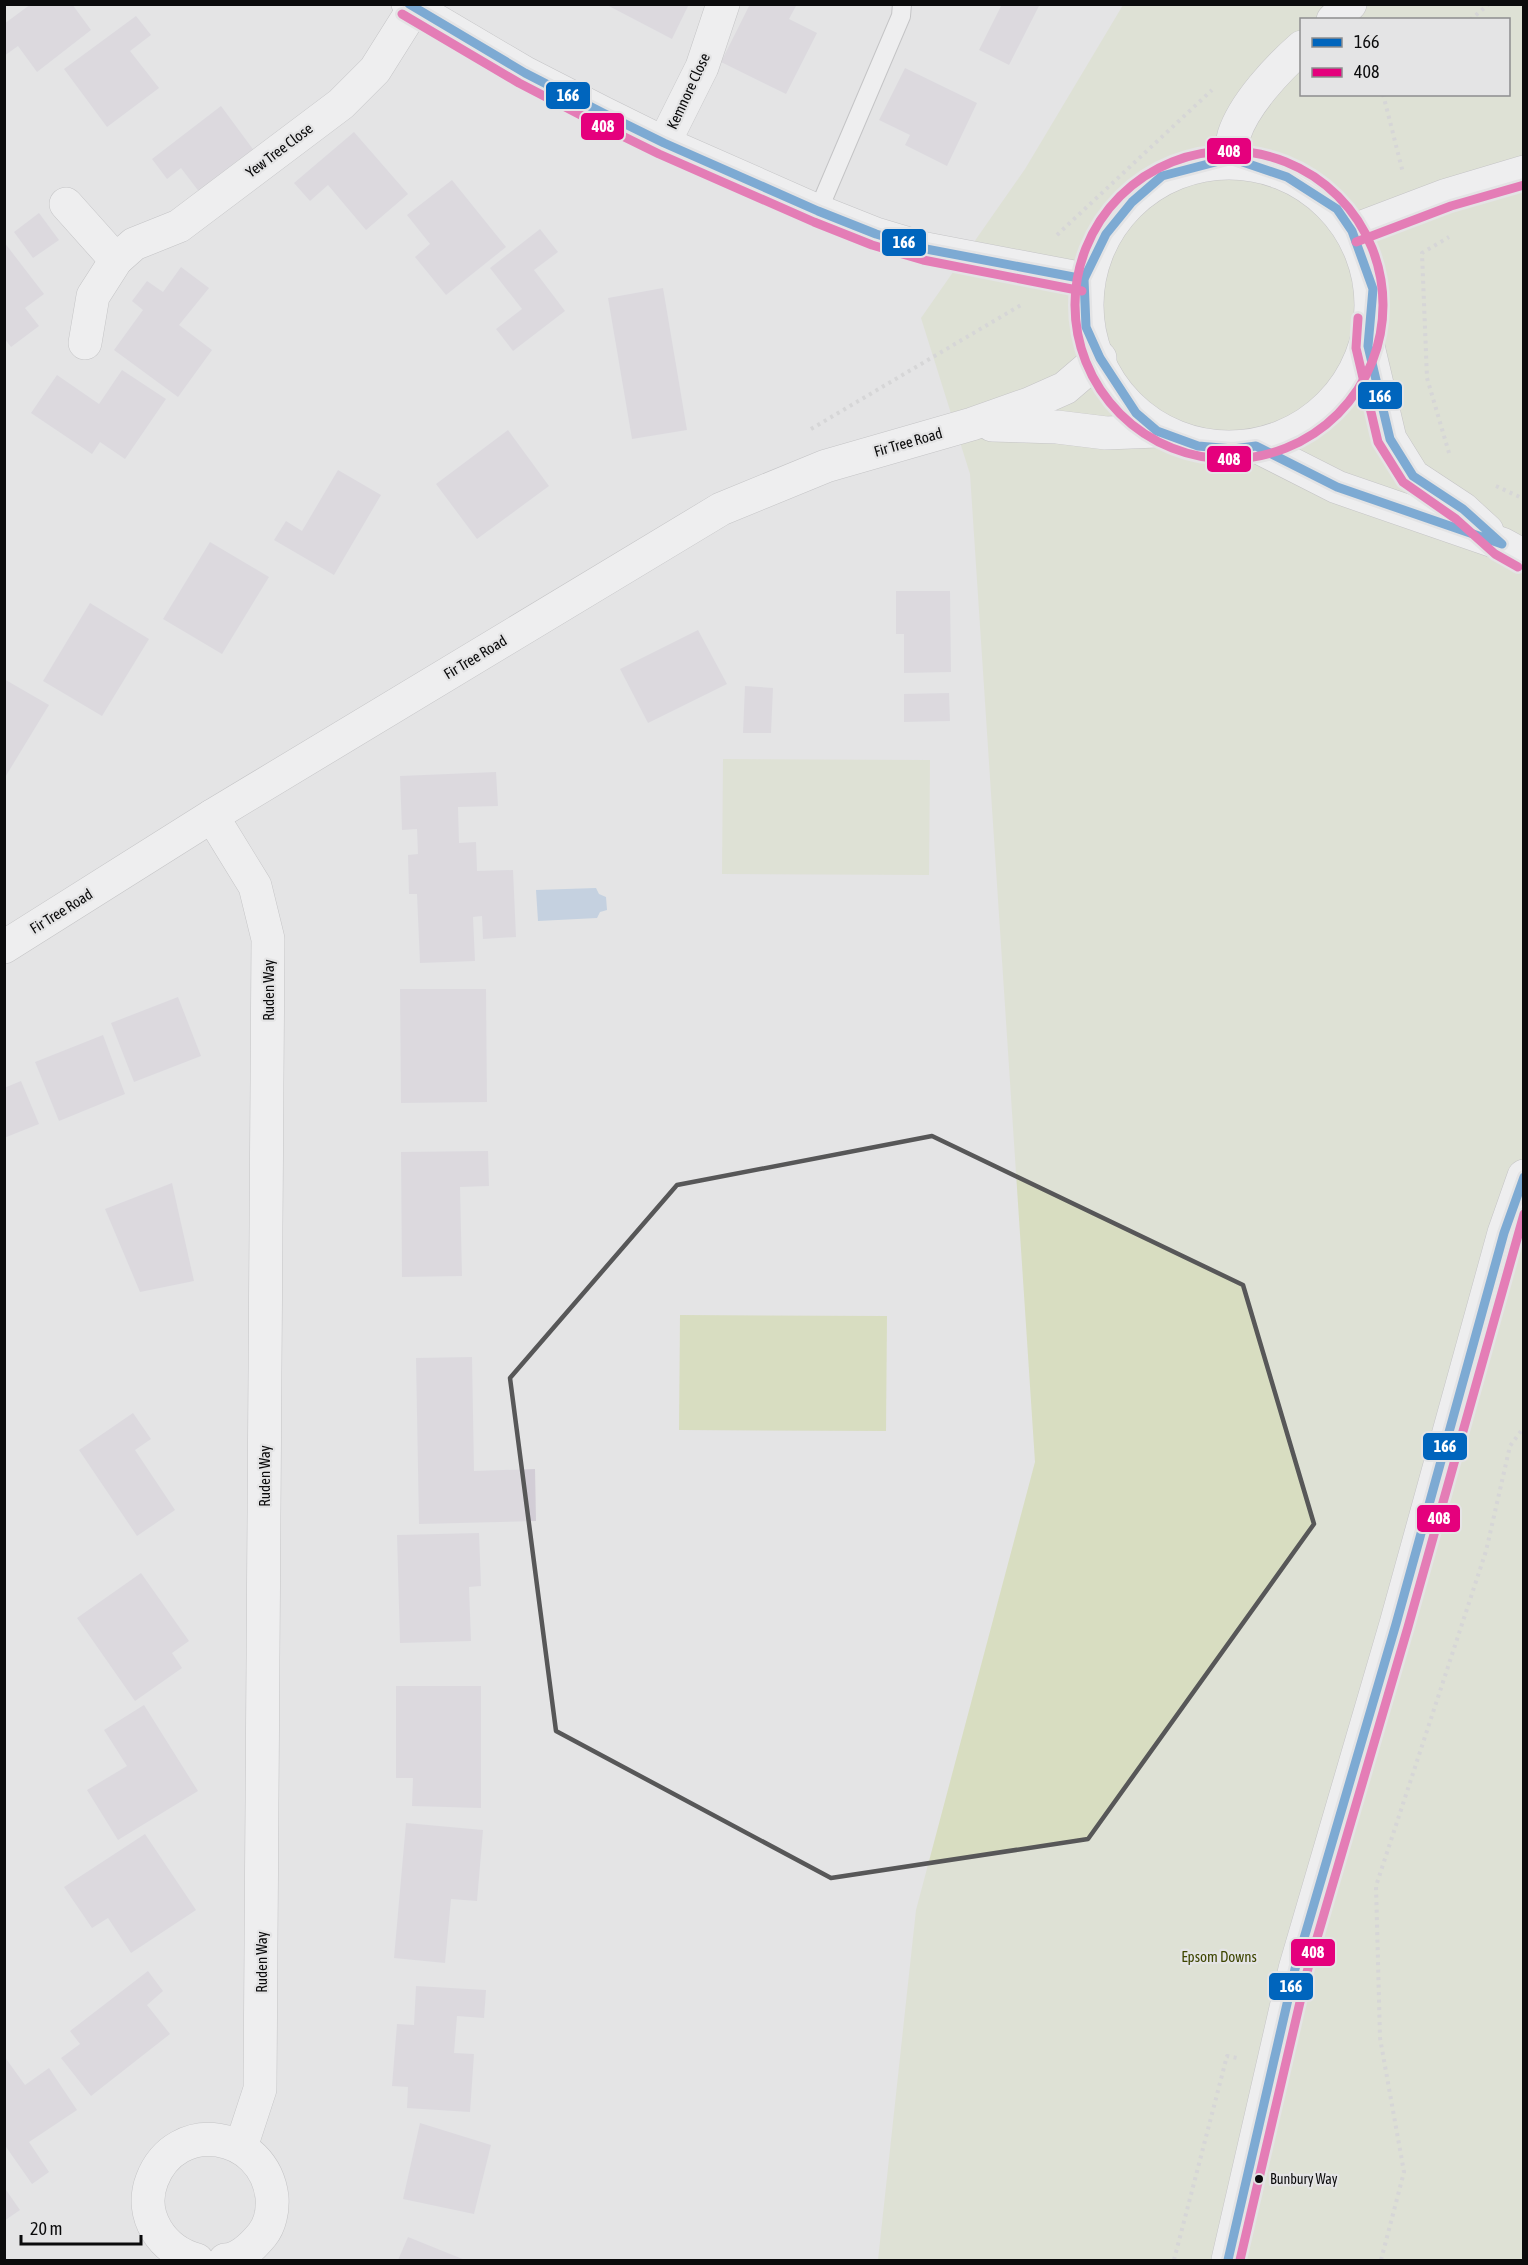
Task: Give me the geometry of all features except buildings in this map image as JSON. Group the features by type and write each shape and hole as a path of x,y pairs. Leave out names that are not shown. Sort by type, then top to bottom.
{"main road":[{"name":"Kemnore Close","path":"664,143 702,67 723,4"},
{"path":"1335,18 1350,4"},
{"path":"411,6 525,73 664,143 818,211 876,234 926,249 1084,279"},
{"name":"Yew Tree Close","path":"85,343 93,296 116,260 134,244 179,226 340,104 375,70 411,6"},
{"path":"1231,158 1234,135 1255,96 1300,49"},
{"path":"1368,346 1344,389 1315,419 1256,447 1233,449 1198,446 1157,431 1136,413 1100,358 1086,327 1084,279 1106,234 1132,202 1162,176 1231,158 1287,177 1337,209 1352,231 1372,289 1368,346 1390,439 1413,476 1463,509 1513,550"},
{"path":"1352,231 1447,195 1524,172"},
{"path":"66,204 116,260"},
{"name":"Fir Tree Road","path":"4,947 212,816 721,509 826,466 972,424 1029,404 1065,388 1100,358"},
{"name":"Fir Tree Road","path":"972,424 1057,427 1106,433 1157,431"},
{"path":"1256,447 1337,487 1513,550"},
{"name":"Ruden Way","path":"212,816 255,886 268,939 260,2089 241,2146"},
{"path":"1228,2260 1295,1969 1396,1624 1500,1244 1524,1176"},
{"path":"197,2260 153,2251 152,2223 148,2202 152,2181 162,2162 179,2147 199,2140 221,2140 241,2146 259,2162 270,2183 273,2206 266,2230 251,2248 230,2260 225,2260"}],"lane":[{"path":"818,211 900,16 902,4"}],"path":[{"path":"1472,18 1489,4"},
{"path":"1449,455 1427,378 1422,253 1450,236"},
{"path":"1493,485 1524,499"},
{"path":"1381,2260 1404,2172 1380,2038 1376,1886 1486,1551 1510,1446 1524,1427"},
{"path":"1174,2260 1227,2056 1273,2065"}],"highlighted area":[{"path":"932,1136 1243,1285 1314,1524 1088,1839 831,1878 556,1731 510,1378 677,1185"}],"green space":[{"name":"Epsom Downs","path":"1123,5 1523,5 1523,2260 878,2260 916,1910 1035,1462 970,474 921,318 1025,169"},
{"path":"723,759 930,760 929,875 722,874"},
{"path":"680,1315 887,1316 886,1431 679,1430"}],"water":[{"path":"596,888 599,894 606,897 607,910 600,912 597,918 538,921 536,890"}],"transit line":[{"name":"166","path":"409,4 525,73 603,113 664,143 818,211 876,234 926,249 1084,279"},
{"name":"408","path":"402,14 519,83 598,124 659,154 814,222 872,245 923,260 1082,291"},
{"name":"408","path":"1229,151 1259,154 1288,163 1315,177 1338,196 1357,219 1371,246 1380,275 1383,305 1380,335 1371,364 1357,391 1338,414 1315,433 1288,447 1259,456 1229,459 1199,456 1170,447 1143,433 1120,414 1101,391 1087,364 1078,335 1075,305 1078,275 1087,246 1101,219 1120,196 1143,177 1170,163 1199,154 1229,151"},
{"name":"166","path":"1231,158 1287,177 1337,209 1352,231 1373,289 1368,346 1390,439 1413,476 1463,509 1502,544 1337,487 1256,446 1233,449 1198,446 1157,431 1136,413 1100,358 1086,327 1084,279 1106,234 1132,202 1162,176 1231,158"},
{"name":"408","path":"1356,242 1451,206 1524,185"},
{"name":"408","path":"1358,318 1356,348 1378,442 1403,482 1456,519 1495,554 1518,567"},
{"name":"166","path":"1228,2260 1295,1969 1396,1624 1504,1233 1524,1177"},
{"name":"408","path":"1240,2260 1307,1972 1408,1627 1524,1214"}],"place":[{"name":"Bunbury Way","path":"1259,2179"}]}
